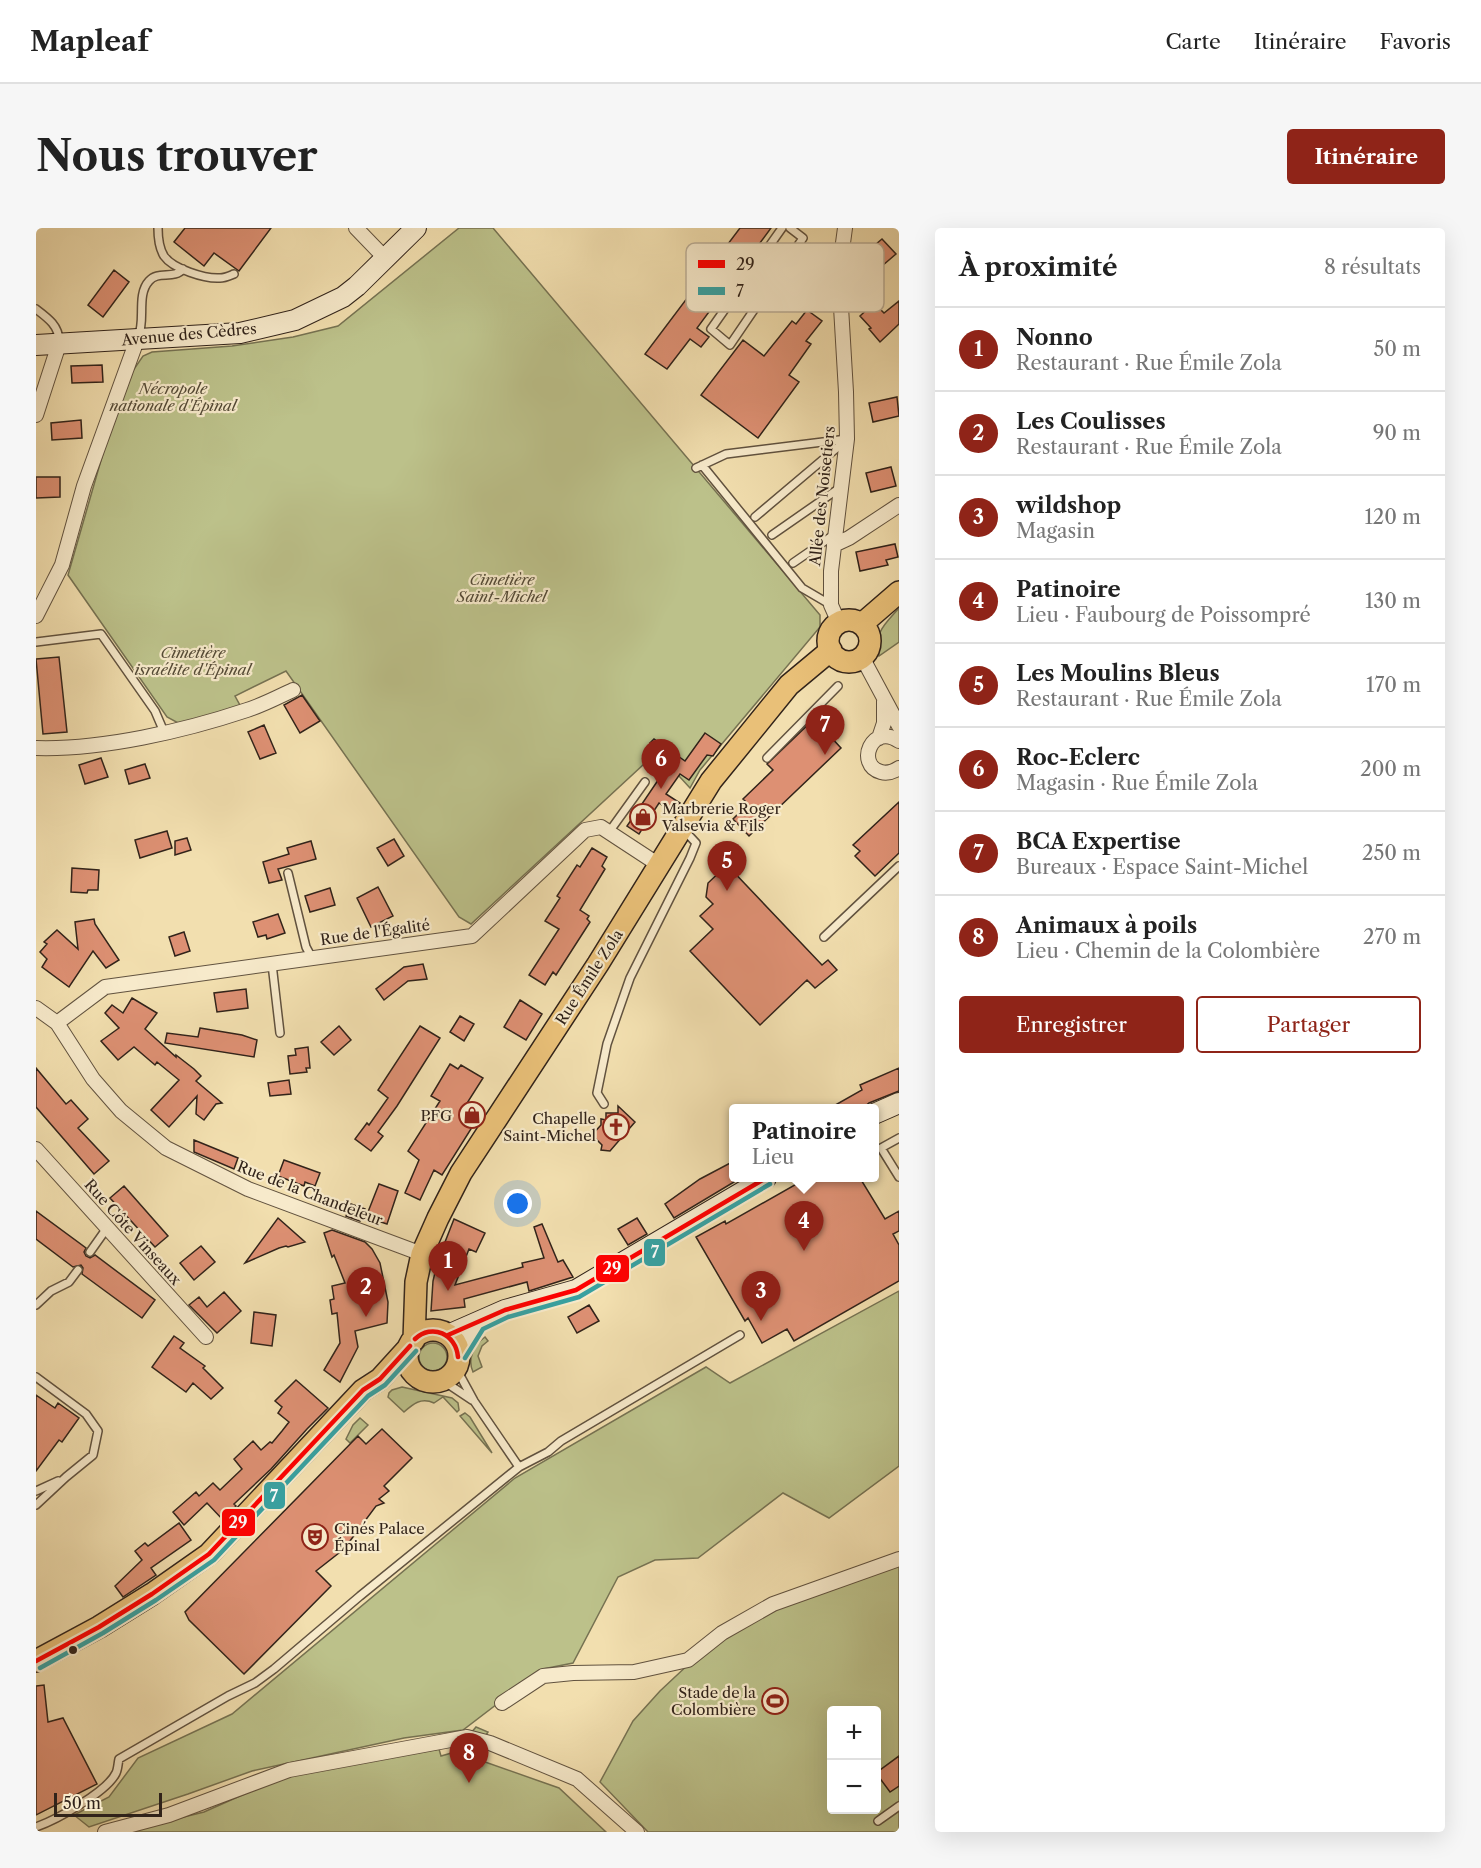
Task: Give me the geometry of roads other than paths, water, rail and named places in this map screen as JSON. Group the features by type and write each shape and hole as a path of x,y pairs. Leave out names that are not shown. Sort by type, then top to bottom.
{"main road":[{"name":"Avenue des Cèdres","path":"36,345 240,333 296,320 343,297 386,259 416,228"},
{"path":"862,624 899,592"},
{"path":"835,614 862,624 869,635 869,647 862,657 848,661 841,660 831,651 828,638 835,614"},
{"name":"Rue Émile Zola","path":"412,1343 416,1282 422,1254 461,1173 579,994 711,781 789,685 831,651"},
{"path":"879,1112 899,1103"},
{"path":"36,1661 99,1627 152,1594 209,1554 363,1390 380,1379 419,1335 441,1333 478,1323 505,1310 576,1290 759,1182"},
{"path":"414,1309 458,1346 452,1367"},
{"path":"412,1343 407,1357 410,1367 415,1374 430,1382 452,1367 478,1323"},
{"path":"380,1379 415,1374"}],"street":[{"path":"356,228 386,259"},
{"name":"Allée des Noisetiers","path":"843,243 845,228"},
{"name":"Allée des Noisetiers","path":"835,614 831,571 847,440 841,312"},
{"path":"36,616 62,565 84,486 136,340"},
{"path":"36,415 59,344"},
{"path":"834,539 849,538 899,505"},
{"path":"862,657 899,726"},
{"path":"36,748 80,747 164,732 248,710 293,690"},
{"path":"879,738 884,723 884,699"},
{"path":"899,741 889,736 879,738 868,750 869,762 883,773 899,768"},
{"name":"Rue de l'Égalité","path":"57,1023 105,987 472,936 585,830 601,827 609,832"},
{"path":"609,832 659,865"},
{"name":"Rue de la Chandeleur","path":"36,1008 57,1023 93,1079 121,1111 166,1148 248,1189 422,1254"},
{"name":"Rue Côte Vinseaux","path":"36,1149 206,1337"},
{"path":"502,1703 543,1676 634,1672 688,1660 722,1633 773,1604 899,1558"},
{"path":"105,1832 169,1815 289,1770 467,1737 490,1743 577,1779 637,1832"}],"lane":[{"path":"158,228 162,253 167,260 205,277 222,279 234,274"},
{"path":"771,243 782,228"},
{"path":"790,228 803,238 800,243"},
{"path":"136,340 142,329 144,289 149,280 157,276 176,275 183,269"},
{"path":"36,309 50,320 59,333 59,344"},
{"path":"723,312 711,329 730,345 753,312"},
{"path":"835,614 802,588 699,466 726,454 847,440"},
{"path":"755,517 847,440"},
{"path":"772,536 841,487"},
{"path":"793,563 834,539"},
{"path":"36,642 101,634 155,711 164,732"},
{"path":"767,758 838,686"},
{"path":"609,832 645,782"},
{"path":"604,1104 597,1093 607,1044 630,978 696,843 683,828"},
{"path":"824,937 899,866"},
{"path":"288,873 306,947 312,958"},
{"path":"272,964 280,1033"},
{"path":"899,1138 881,1148 899,1177"},
{"path":"90,1252 107,1228"},
{"path":"36,1305 51,1291 69,1282 78,1270"},
{"path":"36,1827 48,1823 92,1798 116,1774 119,1759 255,1683 274,1669 519,1467 548,1452 561,1441 740,1335"},
{"path":"452,1367 519,1467"},
{"path":"452,1367 474,1401"},
{"path":"36,1377 86,1414 98,1431 93,1455 36,1505"},
{"path":"36,1491 64,1479"},
{"path":"878,1821 899,1806"}],"place":[{"name":"BCA Expertise","path":"825,755"},
{"name":"Roc-Eclerc","path":"661,789"},
{"name":"Marbrerie Roger Valsevia & Fils","path":"643,817"},
{"name":"Les Moulins Bleus","path":"727,891"},
{"name":"PFG","path":"472,1115"},
{"name":"Chapelle Saint-Michel","path":"616,1127"},
{"name":"Patinoire","path":"804,1251"},
{"name":"Nonno","path":"448,1291"},
{"name":"Les Coulisses","path":"366,1317"},
{"name":"wildshop","path":"761,1321"},
{"name":"Cinés Palace Épinal","path":"315,1537"},
{"name":"Stade de la Colombière","path":"775,1701"},
{"name":"Animaux à poils","path":"469,1783"}],"park label":[{"name":"Nécropole nationale d'Épinal","path":"173,396"},
{"name":"Cimetière Saint-Michel","path":"502,588"},
{"name":"Cimetière israélite d'Épinal","path":"193,660"}]}
